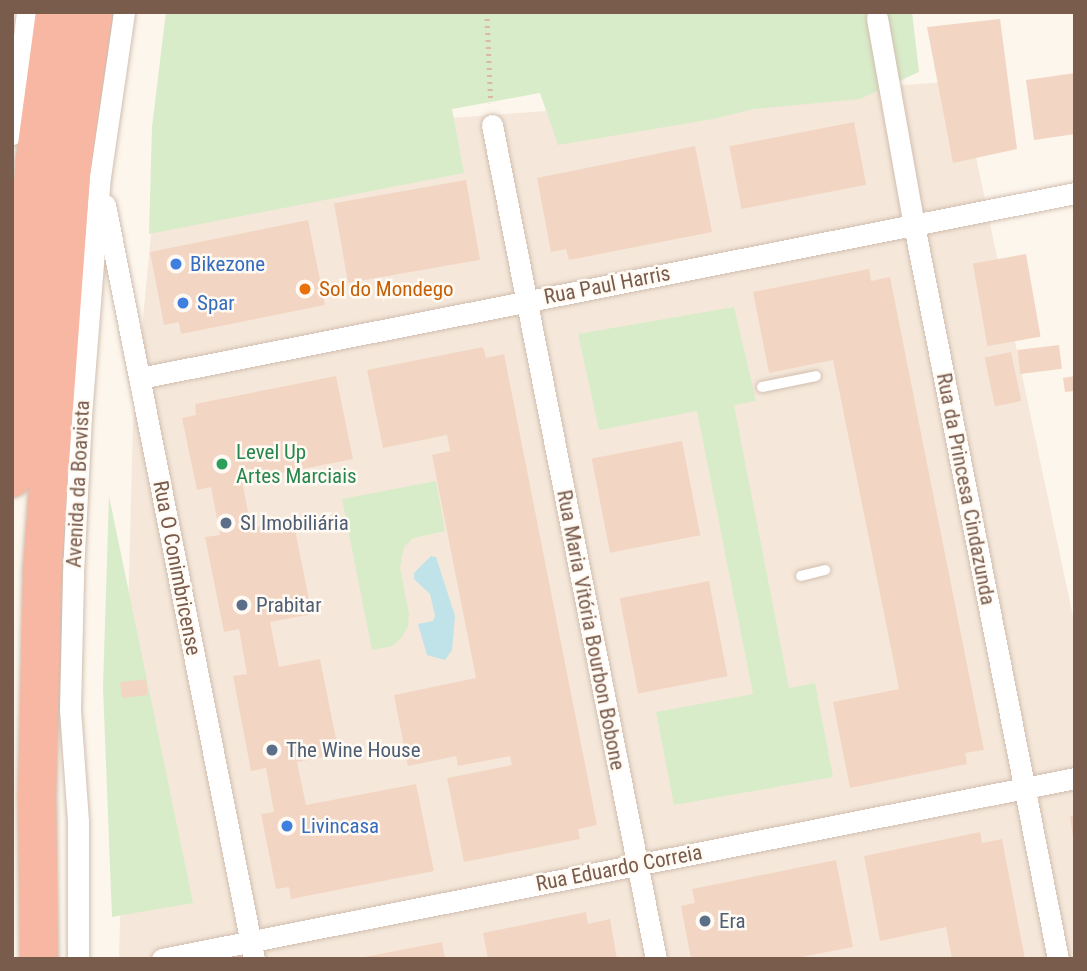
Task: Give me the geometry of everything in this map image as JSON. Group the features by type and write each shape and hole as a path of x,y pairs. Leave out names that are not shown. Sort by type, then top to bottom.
{"highway":[{"path":"12,478 35,160 55,12"},
{"name":"Avenida da Boavista","path":"39,959 37,797 42,571 72,164 93,12"}],"street":[{"path":"12,134 27,12"},
{"name":"Avenida da Boavista","path":"78,959 78,821 70,710 73,573 81,416 100,177 124,12"},
{"name":"Rua da Princesa Cindazunda","path":"877,18 914,225 1058,959"},
{"name":"Rua Maria Vitória Bourbon Bobone","path":"492,125 656,959"},
{"name":"Rua O Conimbricense","path":"100,177 252,950"},
{"name":"Rua Paul Harris","path":"140,378 1075,192"},
{"name":"Rua Eduardo Correia","path":"162,959 252,950 637,864 1075,778"}],"lane":[{"path":"762,387 816,376"},
{"path":"801,576 825,570"}],"path":[{"path":"486,12 492,125"}],"shaded area":[{"path":"960,81 1075,626 1075,959 119,959 133,424 160,139"}],"green space":[{"path":"166,12 912,12 919,72 860,99 754,109 713,119 558,145 540,93 452,109 464,173 149,234 152,127"},
{"path":"734,307 756,401 734,405 789,688 815,683 833,777 674,805 656,712 753,694 697,411 599,430 578,334"},
{"path":"436,481 445,531 413,538 404,547 400,568 409,613 408,626 393,646 372,650 342,499"},
{"path":"109,496 193,903 112,917 103,687"}],"water":[{"path":"431,556 436,557 455,616 452,650 445,660 427,655 418,624 433,621 435,616 430,594 414,579 414,573"}],"building":[{"path":"1000,19 1017,149 953,163 927,27"},
{"path":"1075,73 1075,134 1034,140 1026,80"},
{"path":"854,122 866,185 742,209 729,146"},
{"path":"695,146 712,232 569,260 566,249 551,252 537,178"},
{"path":"466,180 480,260 348,283 334,203"},
{"path":"308,220 325,305 181,334 179,322 164,325 150,252"},
{"path":"1026,254 1041,337 987,346 973,263"},
{"path":"869,269 871,281 890,277 984,750 965,753 967,764 850,788 833,702 899,689 895,668 833,360 769,373 753,292"},
{"path":"1059,345 1062,369 1020,374 1017,350"},
{"path":"483,347 486,358 504,354 597,825 578,829 580,839 464,862 447,778 512,765 510,756 458,766 456,756 408,766 394,695 476,678 432,455 450,451 447,435 383,448 367,370"},
{"path":"1011,352 1021,401 995,407 985,358"},
{"path":"336,376 353,459 242,481 251,528 293,520 312,614 270,622 279,667 320,659 339,754 297,762 306,805 416,784 434,871 291,899 289,887 276,889 261,814 274,812 266,768 251,771 233,676 247,674 239,629 224,632 205,537 220,535 211,487 197,490 182,418 196,415 195,404"},
{"path":"1075,376 1075,391 1065,392 1063,378"},
{"path":"682,441 700,535 610,553 592,459"},
{"path":"709,581 728,676 638,694 620,598"},
{"path":"146,679 148,695 122,698 120,682"},
{"path":"1075,815 1075,836 1073,836 1070,816"},
{"path":"980,832 982,843 1002,839 1025,959 952,959 946,927 880,941 864,856"},
{"path":"836,860 853,947 791,959 691,959 681,906 695,903 692,889"},
{"path":"586,912 588,924 610,919 617,959 488,959 483,933"},
{"path":"442,942 445,959 364,959 364,957"}],"place":[{"name":"Bikezone","path":"176,264"},
{"name":"Sol do Mondego","path":"305,289"},
{"name":"Spar","path":"183,303"},
{"name":"Level Up Artes Marciais","path":"222,464"},
{"name":"SI Imobiliária","path":"226,523"},
{"name":"Prabitar","path":"242,605"},
{"name":"The Wine House","path":"272,750"},
{"name":"Livincasa","path":"287,826"},
{"name":"Era","path":"705,921"}]}
